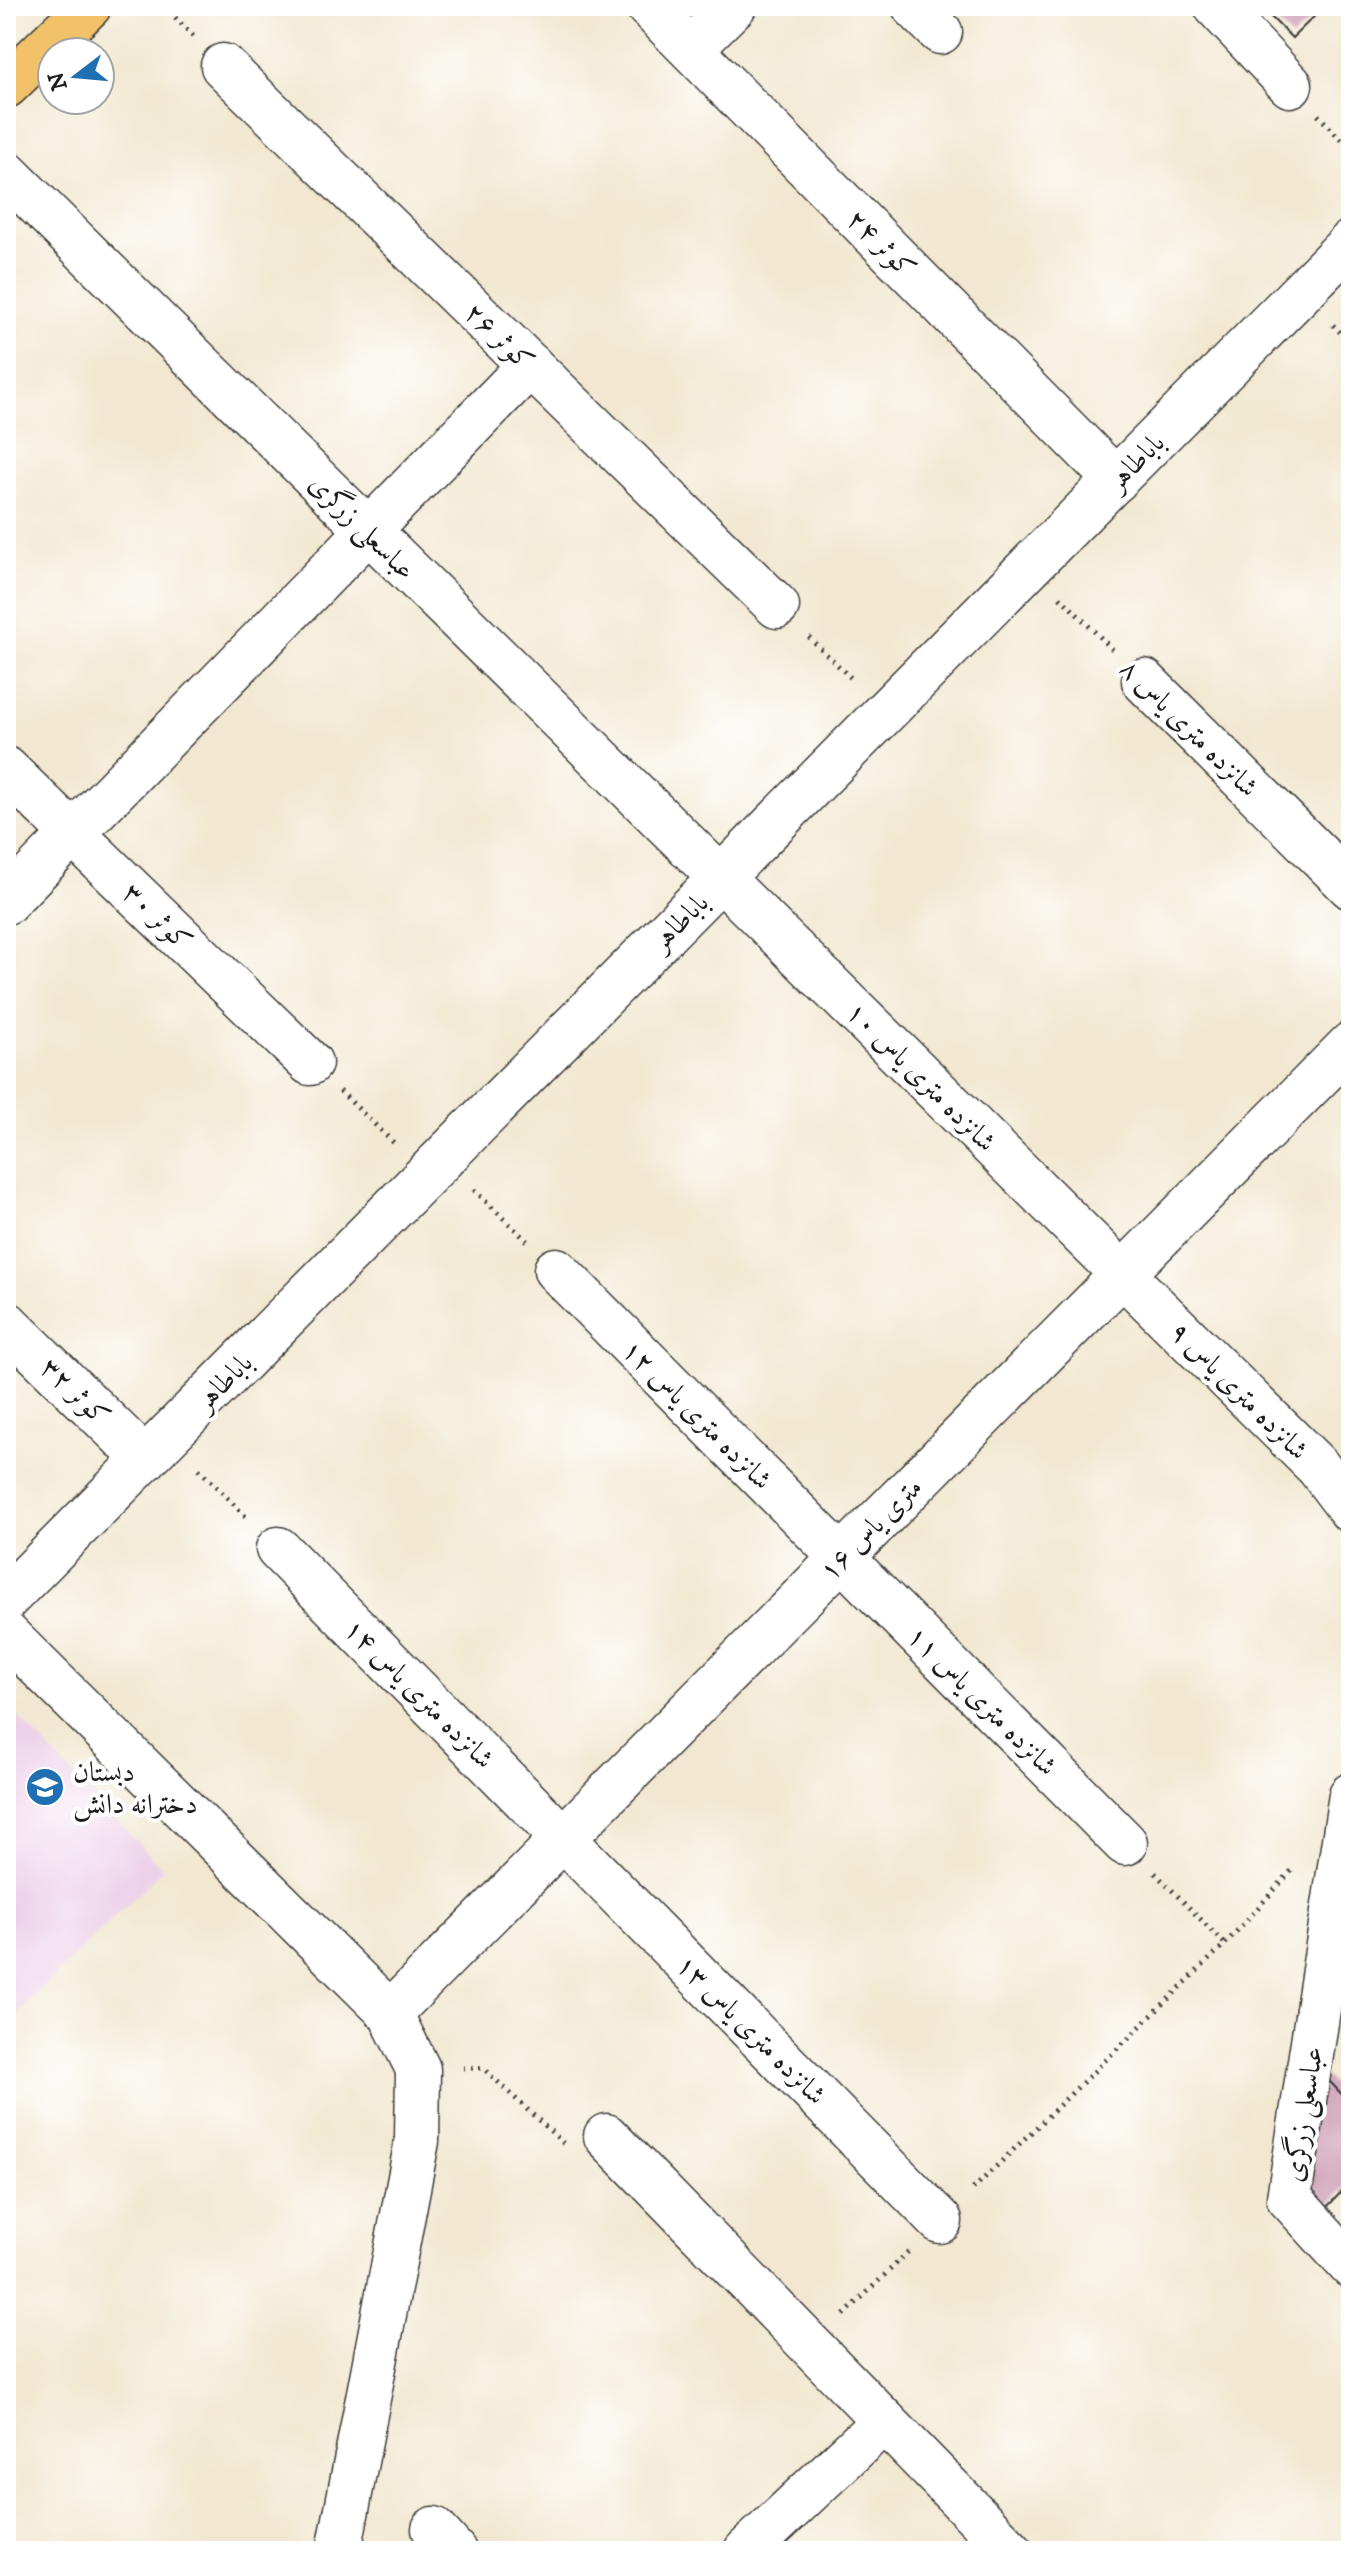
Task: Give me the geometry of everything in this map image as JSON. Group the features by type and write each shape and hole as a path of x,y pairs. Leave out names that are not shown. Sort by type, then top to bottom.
{"main road":[{"path":"6,86 89,6"}],"street":[{"name":"کوثر ۲۴","path":"648,6 1116,480"},
{"path":"691,48 734,6"},
{"path":"1216,6 1290,85"},
{"name":"کوثر ۲۶","path":"223,66 777,606"},
{"name":"عباسعلی زرگری","path":"6,173 721,878"},
{"name":"باباطاهر","path":"6,1599 1351,242"},
{"path":"6,902 530,365"},
{"name":"شانزده متری یاس ۸","path":"1144,681 1351,887"},
{"name":"کوثر ۳۰","path":"6,769 310,1063"},
{"name":"شانزده متری یاس ۱۰","path":"721,878 1122,1274"},
{"name":"۱۶ متری یاس","path":"390,2013 1351,1044"},
{"name":"شانزده متری یاس ۱۲","path":"556,1270 841,1558"},
{"name":"شانزده متری یاس ۹","path":"1122,1274 1318,1467 1351,1511"},
{"name":"کوثر ۳۲","path":"6,1323 157,1448"},
{"name":"شانزده متری یاس ۱۴","path":"278,1549 563,1838"},
{"name":"شانزده متری یاس ۱۱","path":"841,1558 1125,1843"},
{"path":"6,1634 390,2013 418,2069 417,2141 339,2551"},
{"name":"عباسعلی زرگری","path":"1351,1795 1289,2198 1351,2266"},
{"name":"شانزده متری یاس ۱۳","path":"563,1838 940,2221"},
{"path":"606,2136 1011,2551"},
{"path":"746,2551 884,2421"}],"path":[{"name":"شانزده متری یاس ۸","path":"1029,567 1144,681"},
{"path":"777,606 885,712"},
{"path":"310,1063 556,1270"},
{"path":"157,1448 278,1549"},
{"path":"1125,1843 1225,1944"},
{"path":"812,2346 1225,1944 1297,1865"},
{"path":"418,2069 483,2068 564,2144 606,2136"}],"shaded area":[{"name":"دبستان دخترانه دانش","path":"6,1704 163,1869 6,2024"}],"building":[{"path":"1260,6 1325,6 1292,38"},
{"path":"1315,2066 1351,2104 1351,2182 1325,2209 1292,2175"}],"place":[{"name":"دبستان دخترانه دانش","path":"45,1787"}]}
